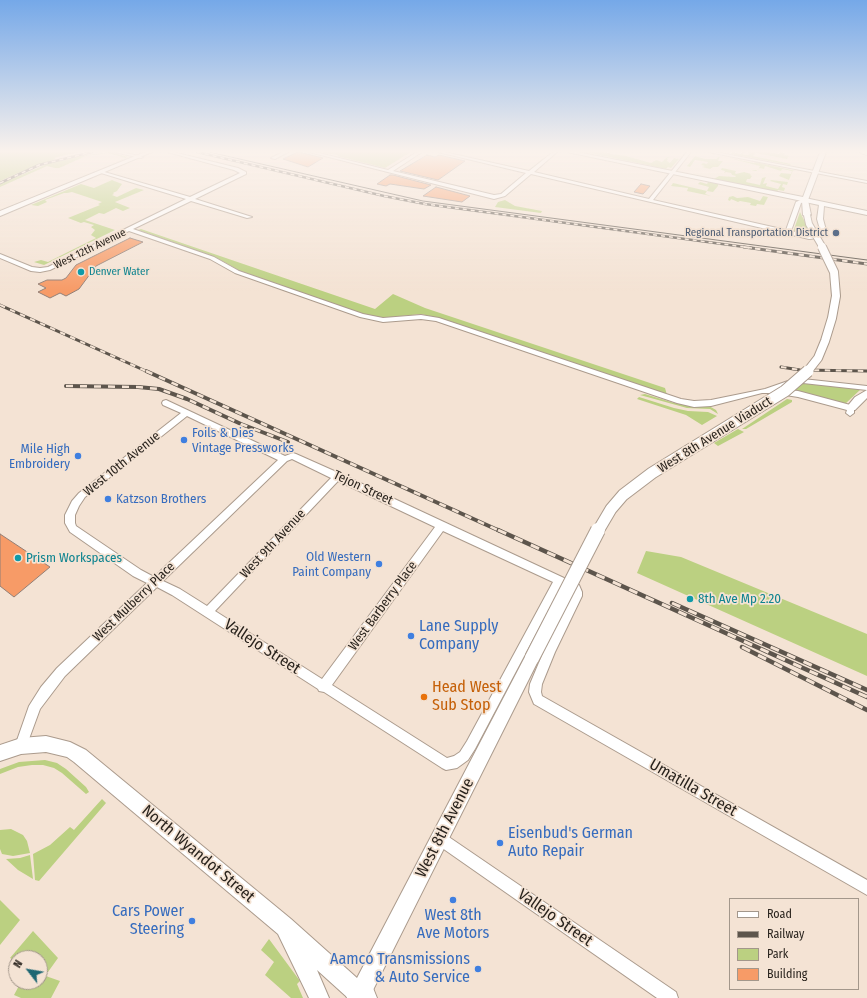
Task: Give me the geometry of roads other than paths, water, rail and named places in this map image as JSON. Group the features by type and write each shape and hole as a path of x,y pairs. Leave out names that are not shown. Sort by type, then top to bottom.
{"main road":[{"path":"0,214 38,199"},
{"path":"798,199 805,200"},
{"name":"West 8th Avenue Viaduct","path":"532,658 602,523 610,509 623,495 652,473 785,391 808,371 818,358 825,342 832,318 836,296 836,283 834,272 829,260 809,224 805,200"},
{"path":"851,410 859,399 867,393"},
{"name":"West 8th Avenue","path":"360,997 532,658"},
{"name":"North Wyandot Street","path":"21,746 53,745 70,750 80,756 284,926 360,997"},
{"path":"0,753 21,746"},
{"path":"284,926 319,998"}],"street":[{"path":"191,199 249,217"},
{"name":"West 12th Avenue","path":"0,256 32,269 43,270 60,264 191,199"},
{"path":"644,199 809,237 823,235 824,232 820,215 822,203"},
{"path":"788,231 799,202 805,200 867,213"},
{"path":"130,230 212,258 237,272 364,317 382,320 421,317 437,319 677,401 694,404 711,403 762,391 782,384 803,381 867,388"},
{"path":"762,391 778,391 798,394 851,410"},
{"name":"Tejon Street","path":"166,403 284,459 293,456 298,457 575,588 577,596 550,650 538,679"},
{"name":"West 10th Avenue","path":"70,524 70,516 74,506 82,495 186,413"},
{"name":"West Mulberry Place","path":"21,746 32,714 45,691 70,664 284,459"},
{"name":"West 9th Avenue","path":"208,612 338,476"},
{"name":"Vallejo Street","path":"70,524 82,537 137,573 176,592 439,761 446,764 457,762"},
{"name":"West Barberry Place","path":"323,687 442,525"},
{"name":"West 8th Avenue","path":"457,762 464,756 471,745 559,580"},
{"name":"Umatilla Street","path":"538,679 535,692 538,700 542,703 867,888"},
{"name":"Vallejo Street","path":"440,838 670,998"}],"tram line":[{"path":"412,199 867,260"}],"railway":[{"path":"397,199 425,204 752,248"},
{"path":"744,247 867,264"},
{"path":"0,305 148,372"},
{"path":"781,367 800,370 867,371"},
{"path":"146,371 500,531"},
{"path":"66,386 138,387 159,389 187,399 241,424 288,442"},
{"path":"498,530 867,697"},
{"path":"672,603 867,690"},
{"path":"742,647 867,710"}],"place":[{"name":"Regional Transportation District","path":"836,233"},
{"name":"Denver Water","path":"81,272"},
{"name":"Foils & Dies Vintage Pressworks","path":"184,440"},
{"name":"Mile High Embroidery","path":"78,456"},
{"name":"Katzson Brothers","path":"108,499"},
{"name":"Prism Workspaces","path":"18,558"},
{"name":"Old Western Paint Company","path":"379,564"},
{"name":"8th Ave Mp 2.20","path":"690,599"},
{"name":"Lane Supply Company","path":"411,636"},
{"name":"Head West Sub Stop","path":"424,697"},
{"name":"Eisenbud's German Auto Repair","path":"500,843"},
{"name":"West 8th Ave Motors","path":"453,900"},
{"name":"Cars Power Steering","path":"192,921"},
{"name":"Aamco Transmissions & Auto Service","path":"478,969"}]}
